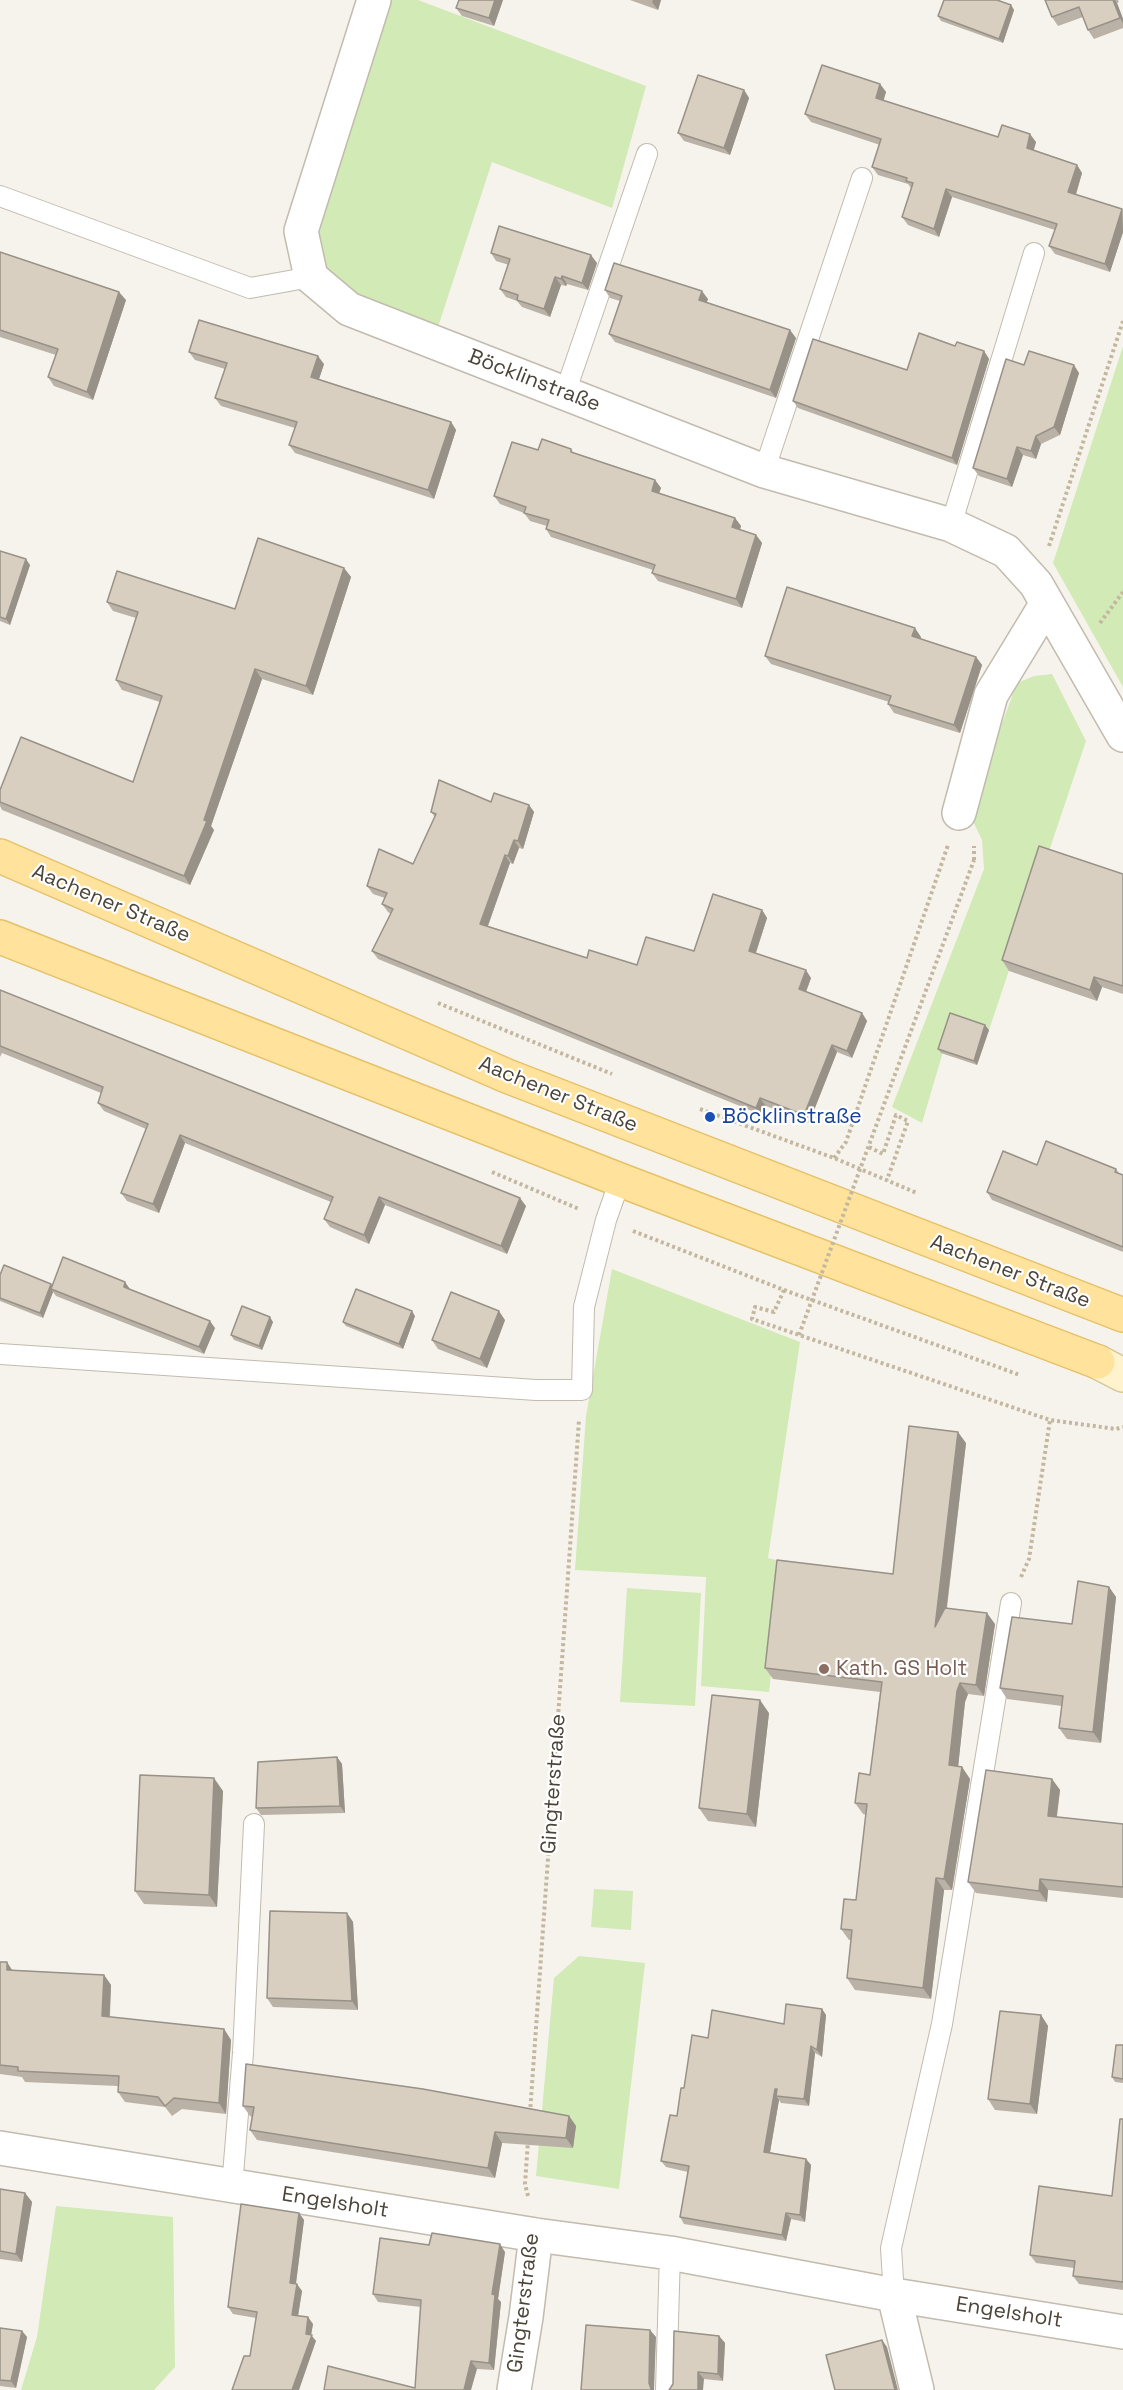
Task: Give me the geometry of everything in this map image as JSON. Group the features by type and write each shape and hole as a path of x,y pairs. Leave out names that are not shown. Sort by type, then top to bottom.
{"main road":[{"name":"Aachener Straße","path":"0,856 507,1076 1123,1316"},
{"path":"0,937 620,1180 1115,1368"}],"street":[{"path":"310,277 301,231 374,0"},
{"name":"Böcklinstraße","path":"310,277 349,309 765,471 951,525 1006,551 1042,593 1123,735"},
{"path":"959,813 990,695 1042,593"},
{"name":"Engelsholt","path":"0,2148 536,2235 670,2253 894,2295 1123,2332"},
{"name":"Gingterstraße","path":"514,2390 536,2235"},
{"path":"894,2295 917,2390"}],"lane":[{"path":"565,393 647,154"},
{"path":"765,471 862,178"},
{"path":"0,196 250,288 310,277"},
{"path":"951,525 1035,253"},
{"path":"0,1353 536,1390 582,1390 584,1307 606,1220 620,1180"},
{"path":"894,2295 891,2248 942,2024 1011,1603"},
{"path":"231,2187 243,2054 254,1824"},
{"path":"666,2390 670,2253"}],"path":[{"path":"1042,593 1123,321"},
{"path":"689,1105 834,1158 846,1142 959,813"},
{"path":"799,1335 974,860"},
{"path":"434,1001 622,1079"},
{"path":"869,1147 883,1154 896,1115 908,1121 887,1180"},
{"path":"606,1220 784,1290 1026,1377"},
{"path":"784,1290 774,1312 754,1307 752,1319 1050,1420 1116,1429 1123,1427"},
{"name":"Gingterstraße","path":"529,2124 582,1390"},
{"path":"1011,1603 1029,1559 1050,1420"},
{"name":"Gingterstraße","path":"528,2136 525,2184 536,2235"}],"green space":[{"path":"386,0 418,0 646,86 612,208 492,162 438,327 351,294 338,285 319,258 317,206"},
{"path":"1123,346 1123,687 1053,563"},
{"path":"1052,674 1086,741 989,1030 953,1018 922,1123 892,1107 984,869 982,840 969,813 1017,683 1034,676"},
{"path":"612,1269 800,1342 768,1558 784,1562 769,1692 701,1686 706,1577 575,1570 586,1416"},
{"path":"627,1588 701,1593 695,1706 620,1702"},
{"path":"594,1889 633,1891 631,1930 591,1927"},
{"path":"579,1956 645,1963 619,2189 536,2176 554,1978"},
{"path":"56,2206 173,2217 175,2367 154,2390 21,2390 37,2337"}],"building":[{"path":"459,0 495,0 489,18 456,8"},
{"path":"944,0 997,0 1011,5 999,39 938,16"},
{"path":"1045,0 1113,0 1120,18 1088,30 1079,7 1052,17"},
{"path":"822,65 880,84 876,98 998,137 1002,125 1030,134 1027,148 1077,165 1068,192 1122,209 1105,264 1049,246 1057,224 946,189 934,229 902,217 913,183 906,181 907,178 872,167 881,139 805,114"},
{"path":"698,75 744,90 724,148 678,133"},
{"path":"499,226 591,255 582,283 562,276 561,279 555,277 544,309 517,300 518,295 500,289 510,259 491,253"},
{"path":"0,252 119,292 87,392 48,377 58,349 0,330"},
{"path":"614,263 702,291 699,300 790,330 770,390 609,334 622,296 605,290"},
{"path":"199,320 318,356 311,377 451,422 428,490 289,445 297,422 215,398 227,363 189,352"},
{"path":"919,333 955,346 957,342 984,351 952,458 793,401 813,339 907,370"},
{"path":"1029,351 1074,365 1054,427 1036,436 1031,451 1017,447 1007,479 973,468 1006,359 1024,365"},
{"path":"542,439 571,449 571,452 655,480 652,491 735,518 732,527 756,535 736,599 652,573 655,565 546,529 549,520 524,513 526,507 494,496 512,442 538,450"},
{"path":"258,538 344,568 306,686 255,669 204,820 207,821 184,876 0,802 0,790 21,737 133,782 162,696 116,680 138,612 107,602 117,571 235,609"},
{"path":"0,551 26,559 6,619 0,617"},
{"path":"787,587 915,628 912,636 976,657 954,725 888,704 891,696 765,656"},
{"path":"439,780 491,802 494,793 529,805 518,841 514,840 508,856 505,855 480,924 587,958 589,950 637,965 646,937 694,951 713,894 762,910 749,951 806,970 799,989 862,1013 847,1051 832,1045 804,1115 760,1098 756,1108 372,951 393,909 382,904 387,893 367,886 379,849 413,864 436,814 431,812"},
{"path":"1039,846 1123,874 1123,986 1094,977 1090,990 1002,960"},
{"path":"0,990 520,1198 501,1246 379,1197 364,1235 324,1219 333,1197 180,1135 153,1204 121,1193 148,1124 98,1103 103,1087 0,1046"},
{"path":"950,1013 985,1025 974,1061 938,1049"},
{"path":"1046,1141 1116,1169 1115,1172 1123,1175 1123,1247 987,1192 1003,1151 1037,1165"},
{"path":"63,1257 125,1282 124,1287 210,1321 199,1347 51,1289"},
{"path":"4,1265 51,1284 40,1313 0,1298 0,1275"},
{"path":"356,1289 412,1311 399,1344 343,1322"},
{"path":"451,1292 499,1311 480,1359 432,1340"},
{"path":"242,1306 270,1317 259,1346 231,1335"},
{"path":"909,1426 958,1432 935,1627 945,1608 987,1613 976,1685 960,1683 957,1691 949,1765 962,1767 944,1879 936,1878 923,1988 847,1978 852,1930 841,1929 844,1899 856,1900 867,1804 855,1803 859,1773 870,1775 882,1682 765,1668 777,1560 893,1574"},
{"path":"1078,1581 1109,1587 1093,1732 1059,1728 1063,1696 1000,1688 1012,1617 1072,1624"},
{"path":"712,1695 760,1700 747,1814 699,1808"},
{"path":"337,1757 340,1806 256,1808 258,1762"},
{"path":"986,1770 1052,1779 1048,1816 1123,1824 1123,1887 1040,1879 1039,1891 968,1882"},
{"path":"140,1775 214,1778 209,1895 135,1891"},
{"path":"270,1911 347,1913 352,2001 267,1998"},
{"path":"0,1962 7,1962 7,1970 104,1975 102,2016 224,2029 219,2103 174,2098 165,2106 158,2097 118,2092 119,2076 18,2071 18,2067 0,2065"},
{"path":"786,2004 822,2009 817,2050 811,2046 804,2099 776,2096 777,2089 775,2089 764,2152 806,2159 800,2215 786,2213 782,2235 680,2217 689,2166 661,2161 670,2115 677,2116 681,2088 684,2088 692,2035 708,2038 712,2010 784,2024"},
{"path":"1000,2011 1041,2015 1030,2104 988,2099"},
{"path":"1116,2045 1123,2045 1123,2079 1112,2077"},
{"path":"246,2064 423,2089 569,2116 566,2138 495,2132 488,2168 250,2130 254,2107 243,2106"},
{"path":"1120,2119 1123,2119 1123,2282 1073,2276 1075,2261 1030,2255 1039,2186 1112,2196"},
{"path":"0,2189 25,2193 16,2254 0,2251"},
{"path":"241,2204 299,2213 290,2283 297,2284 292,2315 308,2317 306,2334 312,2335 292,2390 232,2390 244,2356 250,2356 257,2312 228,2307"},
{"path":"432,2233 500,2244 492,2294 495,2295 489,2363 471,2361 464,2390 324,2390 328,2366 415,2388 421,2300 373,2294 380,2238 429,2245"},
{"path":"586,2325 650,2330 649,2383 653,2390 581,2390"},
{"path":"0,2328 22,2331 11,2381 0,2380"},
{"path":"674,2331 719,2336 718,2374 698,2372 698,2390 669,2390 673,2384"},
{"path":"882,2340 895,2390 835,2390 826,2355"}],"place":[{"name":"Böcklinstraße","path":"710,1117"},
{"name":"Kath. GS Holt","path":"824,1669"}]}
